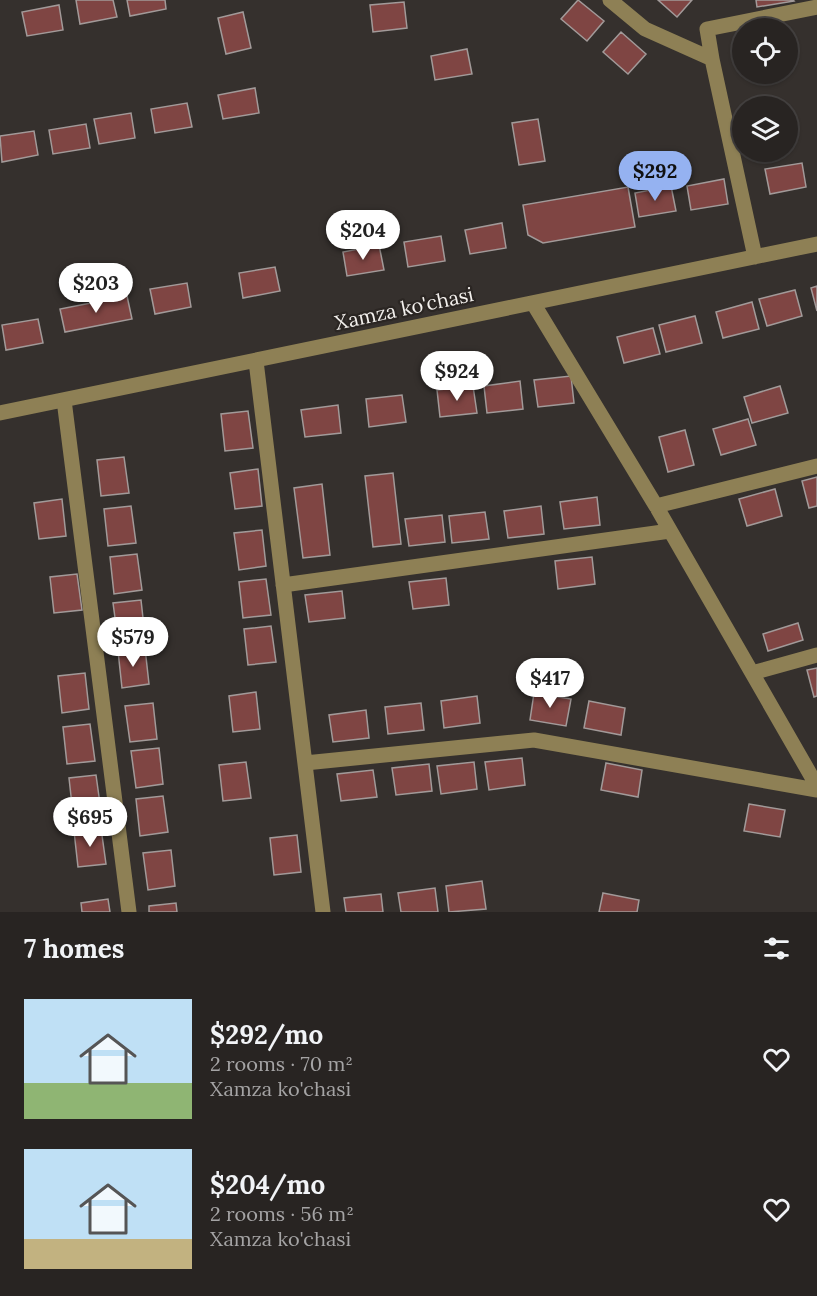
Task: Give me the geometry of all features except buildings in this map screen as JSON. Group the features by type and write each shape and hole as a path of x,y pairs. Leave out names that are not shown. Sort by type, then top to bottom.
{"street":[{"path":"610,0 645,29 712,59"},
{"path":"755,257 707,29 817,7"},
{"name":"Xamza ko'chasi","path":"0,413 817,244"},
{"path":"533,303 656,506 817,788"},
{"path":"256,360 324,912"},
{"path":"64,400 129,912"},
{"path":"656,506 817,466"},
{"path":"283,585 670,531"},
{"path":"752,674 817,656"},
{"path":"305,763 534,740 817,788"}]}
